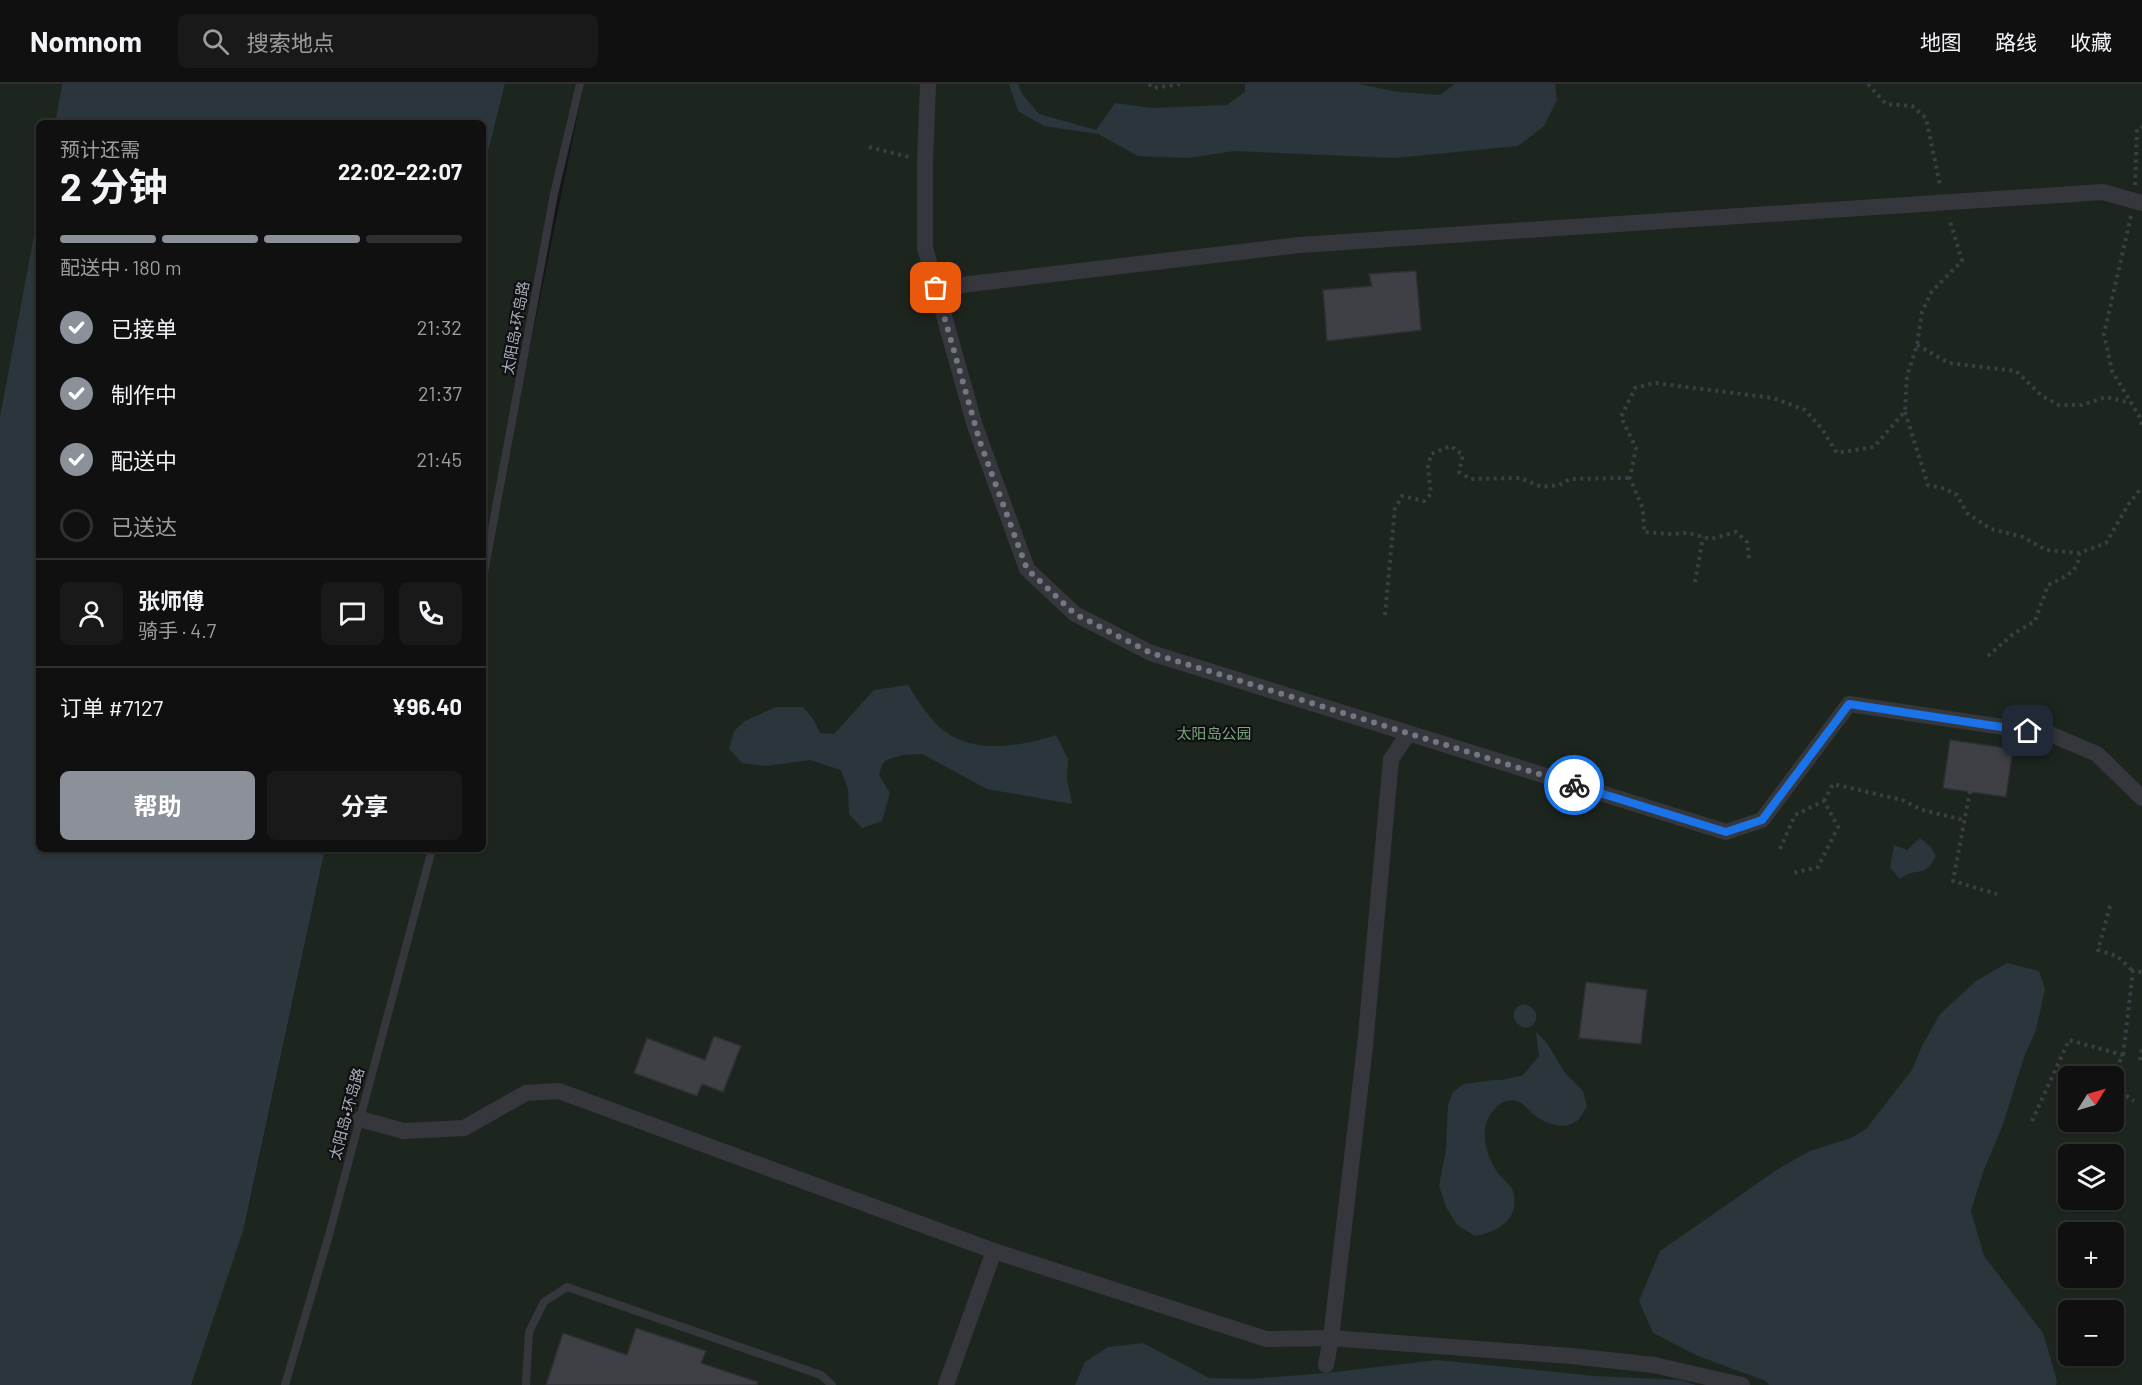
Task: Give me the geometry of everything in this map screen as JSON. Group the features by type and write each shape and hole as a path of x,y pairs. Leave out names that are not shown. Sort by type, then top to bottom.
{"street":[{"path":"928,84 925,248 936,288 986,459 1027,569 1075,614 1151,653 1726,832 1762,820 1849,704 2050,734 2097,754 2142,798"},
{"path":"936,288 1299,245 2103,192 2138,202"},
{"path":"1326,1365 1365,1046 1391,759 1409,734"},
{"path":"360,1119 404,1131 464,1128 526,1093 559,1091 994,1251 1266,1340 1331,1338 1654,1365 1742,1385"},
{"path":"946,1385 994,1251"}],"lane":[{"name":"太阳岛•环岛路","path":"486,562 554,194 580,84"},
{"name":"太阳岛•环岛路","path":"285,1385 329,1235 431,852"},
{"path":"526,1385 529,1332 544,1302 567,1287 821,1374 832,1385"}],"path":[{"path":"1149,84 1153,88 1180,84"},
{"path":"1868,84 1886,104 1912,106 1926,118 1944,203 1962,261 1932,291 1922,312 1917,345 1907,376 1905,411 1928,484 1957,495 1967,513 1991,529 2023,537 2046,550 2079,553 2106,543 2128,505 2142,487"},
{"path":"2142,128 2137,129 2138,202 2104,333 2112,371 2139,416 2142,426"},
{"path":"869,147 925,161"},
{"path":"1917,345 1949,363 2016,370 2042,396 2059,405 2082,405 2106,397 2131,403"},
{"path":"1749,558 1746,542 1736,532 1711,539 1689,533 1644,532 1643,509 1630,478 1636,448 1621,417 1635,388 1655,383 1773,398 1804,410 1822,429 1837,453 1874,447 1905,411"},
{"path":"1385,615 1395,508 1402,496 1424,501 1431,494 1428,467 1431,454 1451,446 1463,455 1459,472 1470,479 1520,478 1542,487 1559,485 1570,479 1630,478"},
{"path":"1695,582 1703,537"},
{"path":"1988,656 2013,634 2035,621 2048,585 2072,573 2079,561 2079,553"},
{"path":"1780,849 1795,815 1824,801 1833,784 1902,800 1922,810 1964,819"},
{"path":"1970,791 1953,881 1997,894"},
{"path":"1793,873 1818,867 1838,827 1824,801"},
{"path":"2110,906 2098,950 2117,956 2133,971 2142,972"},
{"path":"2118,1066 2123,1055 2133,971"},
{"path":"2032,1120 2069,1040 2123,1055"},
{"path":"2140,1060 2142,1048"},
{"path":"2124,1094 2134,1101"}],"green space":[{"path":"0,84 62,84 56,120 36,120 36,224 0,416"},
{"name":"太阳岛公园","path":"505,84 580,84 554,194 495,517 584,84 2142,84 2142,1385 190,1385 246,1221 324,852 486,852 486,160"}],"shaded area":[{"path":"62,84 505,84 486,160 486,120 56,120"},
{"path":"1009,84 1018,84 1022,94 1039,114 1096,130 1115,103 1152,108 1227,105 1245,92 1245,84 1359,84 1398,92 1440,95 1455,84 1555,84 1557,100 1544,126 1518,146 1394,158 1234,151 1188,158 1138,156 1098,134 1044,126 1018,111"},
{"path":"36,224 36,852 324,852 244,1228 191,1385 0,1385 0,416"},
{"path":"908,685 935,723 959,740 986,746 1001,746 1056,735 1068,759 1067,779 1072,804 987,789 922,754 903,755 886,760 882,765 879,775 890,793 882,821 862,828 849,814 848,789 841,770 810,760 766,766 742,763 729,749 734,731 745,721 776,707 803,707 814,720 820,733 834,734 874,690"},
{"path":"1920,838 1931,847 1936,856 1924,870 1900,879 1890,868 1894,845 1907,850"},
{"path":"2007,963 2039,971 2045,989 2036,1030 2024,1057 2002,1127 1983,1172 1971,1211 1984,1256 2043,1333 2057,1381 2056,1385 1769,1385 1766,1381 1698,1356 1653,1333 1639,1301 1660,1251 1778,1169 1810,1151 1851,1138 1866,1129 1912,1070 1940,1014 1976,981"},
{"path":"1536,1032 1547,1043 1565,1073 1583,1091 1587,1107 1574,1123 1562,1126 1543,1121 1523,1104 1514,1100 1500,1104 1492,1112 1485,1128 1485,1141 1494,1167 1513,1191 1514,1209 1511,1216 1500,1227 1475,1236 1457,1225 1446,1207 1439,1186 1446,1149 1448,1105 1453,1092 1464,1084 1523,1075 1539,1056"},
{"path":"1143,1343 1209,1378 1251,1379 1437,1360 1594,1376 1681,1380 1696,1385 1075,1385 1085,1362 1108,1347"}],"building":[{"path":"1416,271 1421,330 1327,341 1323,290 1372,286 1369,274"},
{"path":"1950,740 2013,749 2006,797 1943,788"},
{"path":"1586,982 1647,990 1641,1044 1579,1038"},
{"path":"714,1036 741,1046 723,1092 702,1084 697,1096 634,1073 647,1038 705,1060"},
{"path":"636,1328 706,1351 701,1363 758,1382 757,1385 546,1385 563,1333 627,1355"}],"way so far":[{"path":"936,288 980,442 1027,569 1075,614 1151,653 1574,785"}],"route":[{"path":"1574,785 1726,832 1762,820 1849,704 2028,731"}]}
